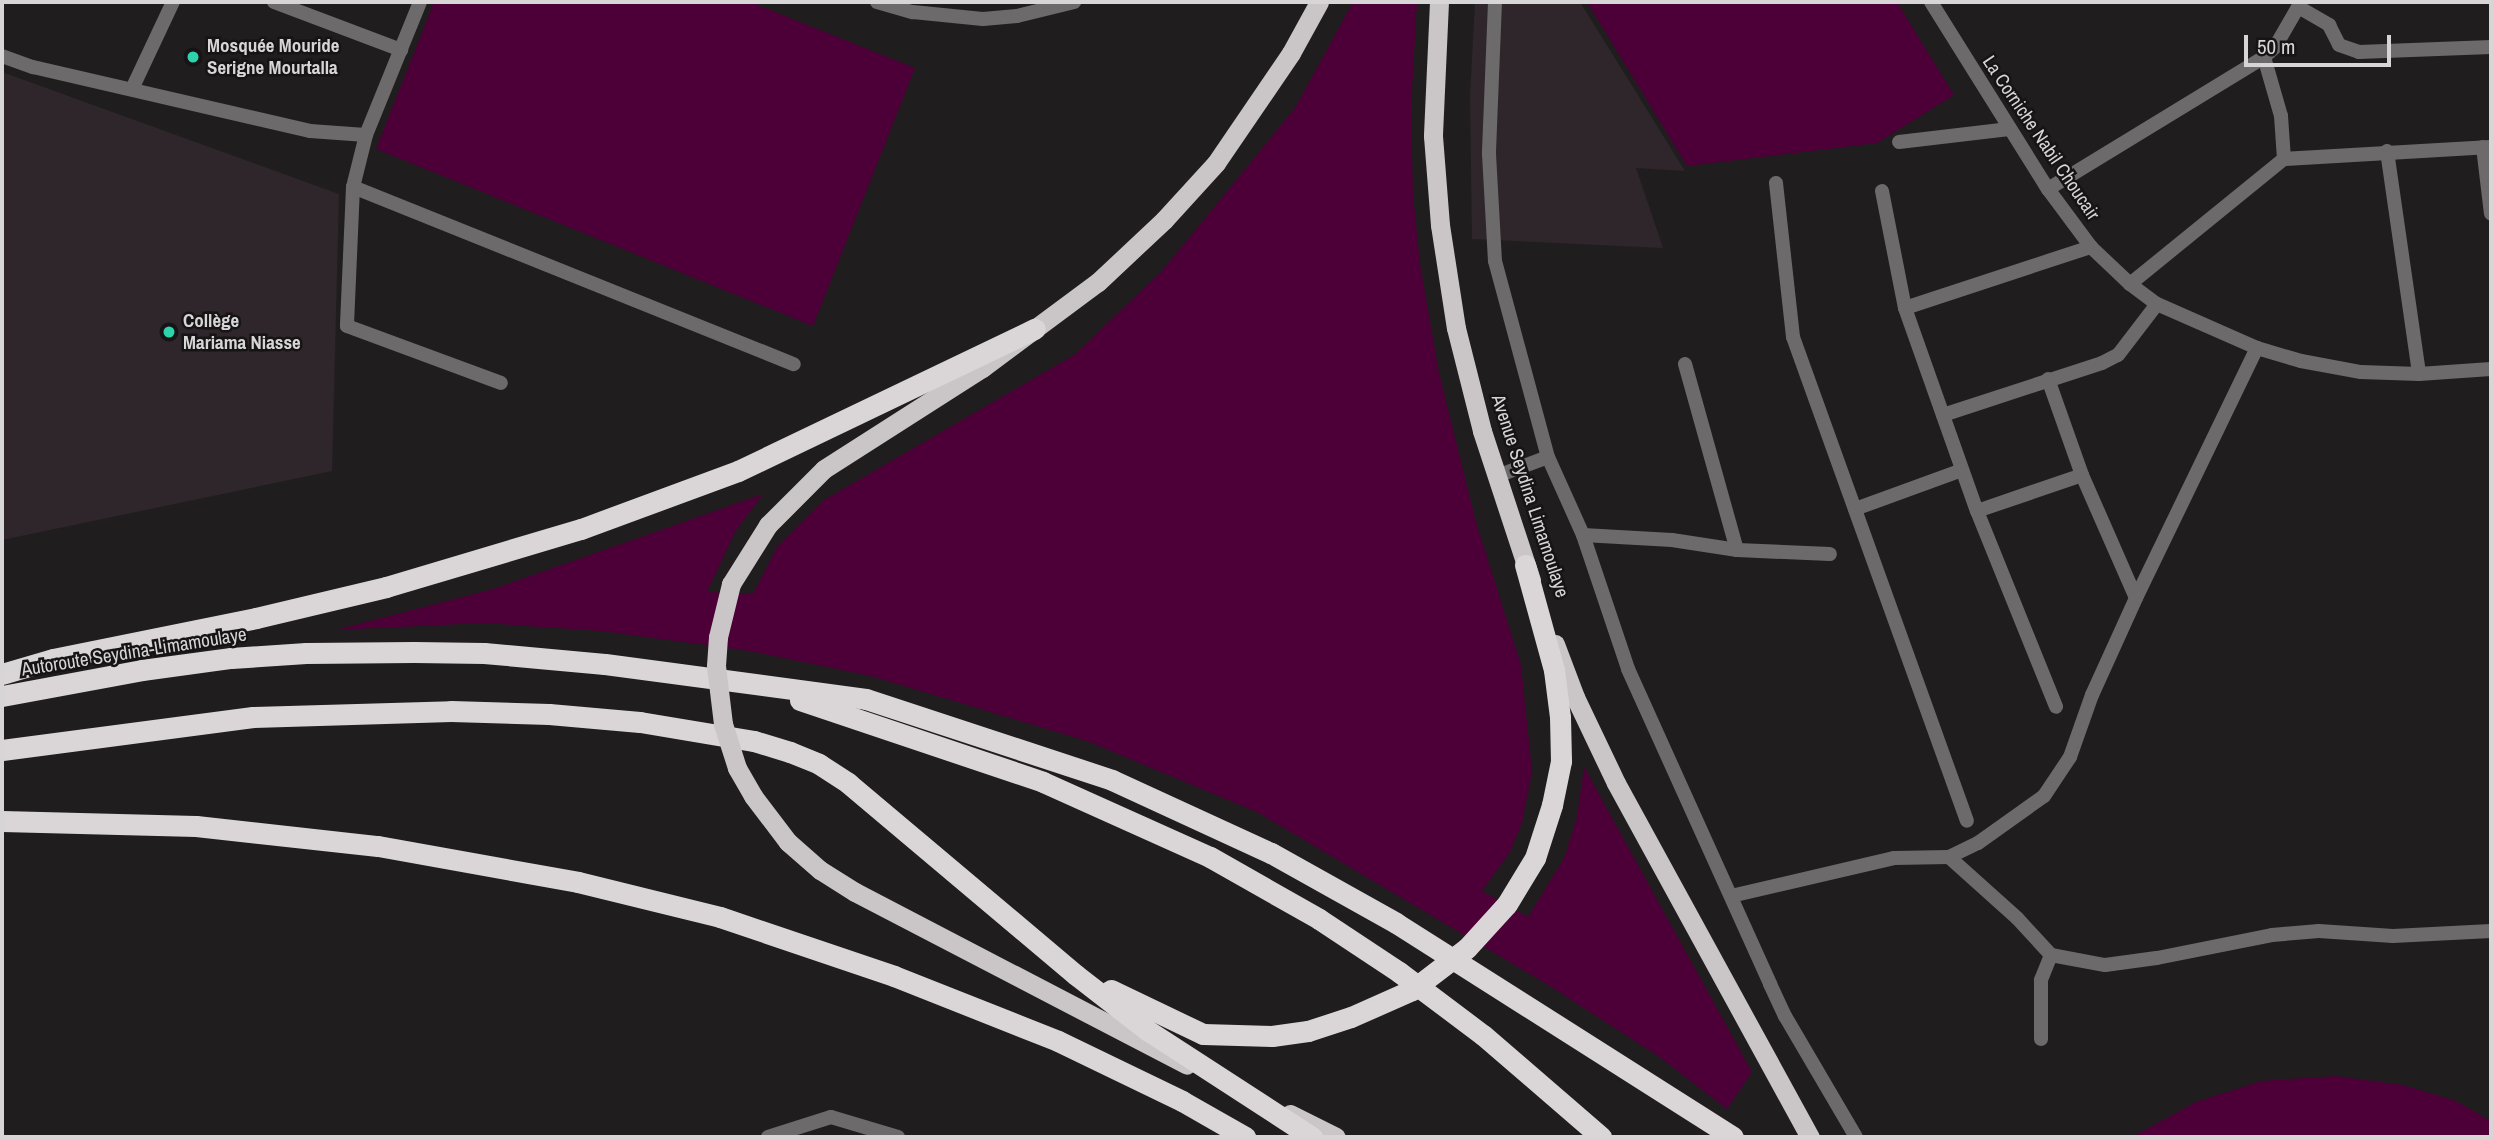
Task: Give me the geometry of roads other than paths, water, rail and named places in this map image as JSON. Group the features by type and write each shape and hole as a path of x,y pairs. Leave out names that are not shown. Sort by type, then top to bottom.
{"highway":[{"path":"1319,2 1292,53 1216,163 1164,220 1097,282 982,369 824,469 768,524 731,584 718,637 716,666 723,724 737,768 752,796 788,842 820,870 1120,1031 1336,1137"},
{"name":"Avenue Seydina Limamoulaye","path":"1439,2 1433,136 1440,225 1456,328 1496,476 1525,565 1581,709 1616,783 1810,1137"},
{"path":"2,674 53,659 256,618 386,587 580,529 738,471 1035,329"},
{"path":"1120,1031 1284,1034 1308,1031 1351,1017 1412,990 1467,948 1507,904 1535,858 1552,805 1561,761 1560,717 1554,670 1525,565"},
{"name":"Autoroute Seydina-Limamoulaye","path":"2,696 142,670 231,657 306,653 484,653 670,671 758,686"},
{"path":"758,686 1043,782 1210,857 1319,919 1399,972 1482,1035 1601,1137"},
{"path":"758,686 866,699 1112,780 1178,808 1271,853 1396,923 1733,1137"},
{"path":"2,750 253,717 359,712 549,714 640,722 754,741 820,764 848,783 1147,1030 1312,1137"},
{"path":"2,821 196,826 378,846 578,882 720,917 894,976 1058,1041 1182,1101 1245,1137"},
{"path":"1044,947 1080,974 1203,1034"}],"street":[{"path":"132,89 173,2"},
{"path":"274,2 306,8 401,50"},
{"path":"420,2 366,135 352,187 347,326 501,383"},
{"path":"877,2 913,12 984,19 1017,16 1074,2"},
{"path":"1495,2 1489,154 1495,261 1548,457 1583,535 1628,669 1785,1016 1856,1137"},
{"name":"La Corniche Nabil Choucair","path":"1931,2 2048,189 2091,247 2130,284 2157,304 2257,348 2301,361 2361,372 2419,374 2491,369"},
{"path":"2048,189 2264,57 2275,47 2300,5 2329,25 2339,45 2359,52 2491,47"},
{"path":"2,57 33,67 310,131 366,135"},
{"path":"2264,57 2281,116 2284,159"},
{"path":"1899,142 2009,129"},
{"path":"2130,284 2284,159 2487,147 2491,214"},
{"path":"2387,151 2419,374"},
{"path":"1776,183 1793,337 1967,821"},
{"path":"352,187 794,365"},
{"path":"1882,191 1905,308 1977,511 2056,707"},
{"path":"1905,308 2091,247"},
{"path":"1943,415 2102,363 2118,355 2157,304"},
{"path":"1731,896 1894,858 1950,857 1978,843 2045,796 2070,757 2092,695 2136,598 2257,348"},
{"path":"1685,364 1737,550"},
{"path":"2048,379 2082,475 2136,598"},
{"path":"1496,476 1548,457"},
{"path":"1855,509 1962,470"},
{"path":"1977,511 2082,475"},
{"path":"1583,535 1672,540 1737,550 1830,554"},
{"path":"1950,857 2017,918 2051,955 2105,965 2157,958 2272,935 2319,932 2393,936 2491,931"},
{"path":"2041,1039 2040,979 2051,955"},
{"path":"768,1137 831,1117 898,1137"}],"place":[{"name":"Mosquée Mouride Serigne Mourtalla","path":"193,57"},
{"name":"Collège Mariama Niasse","path":"169,332"}]}
